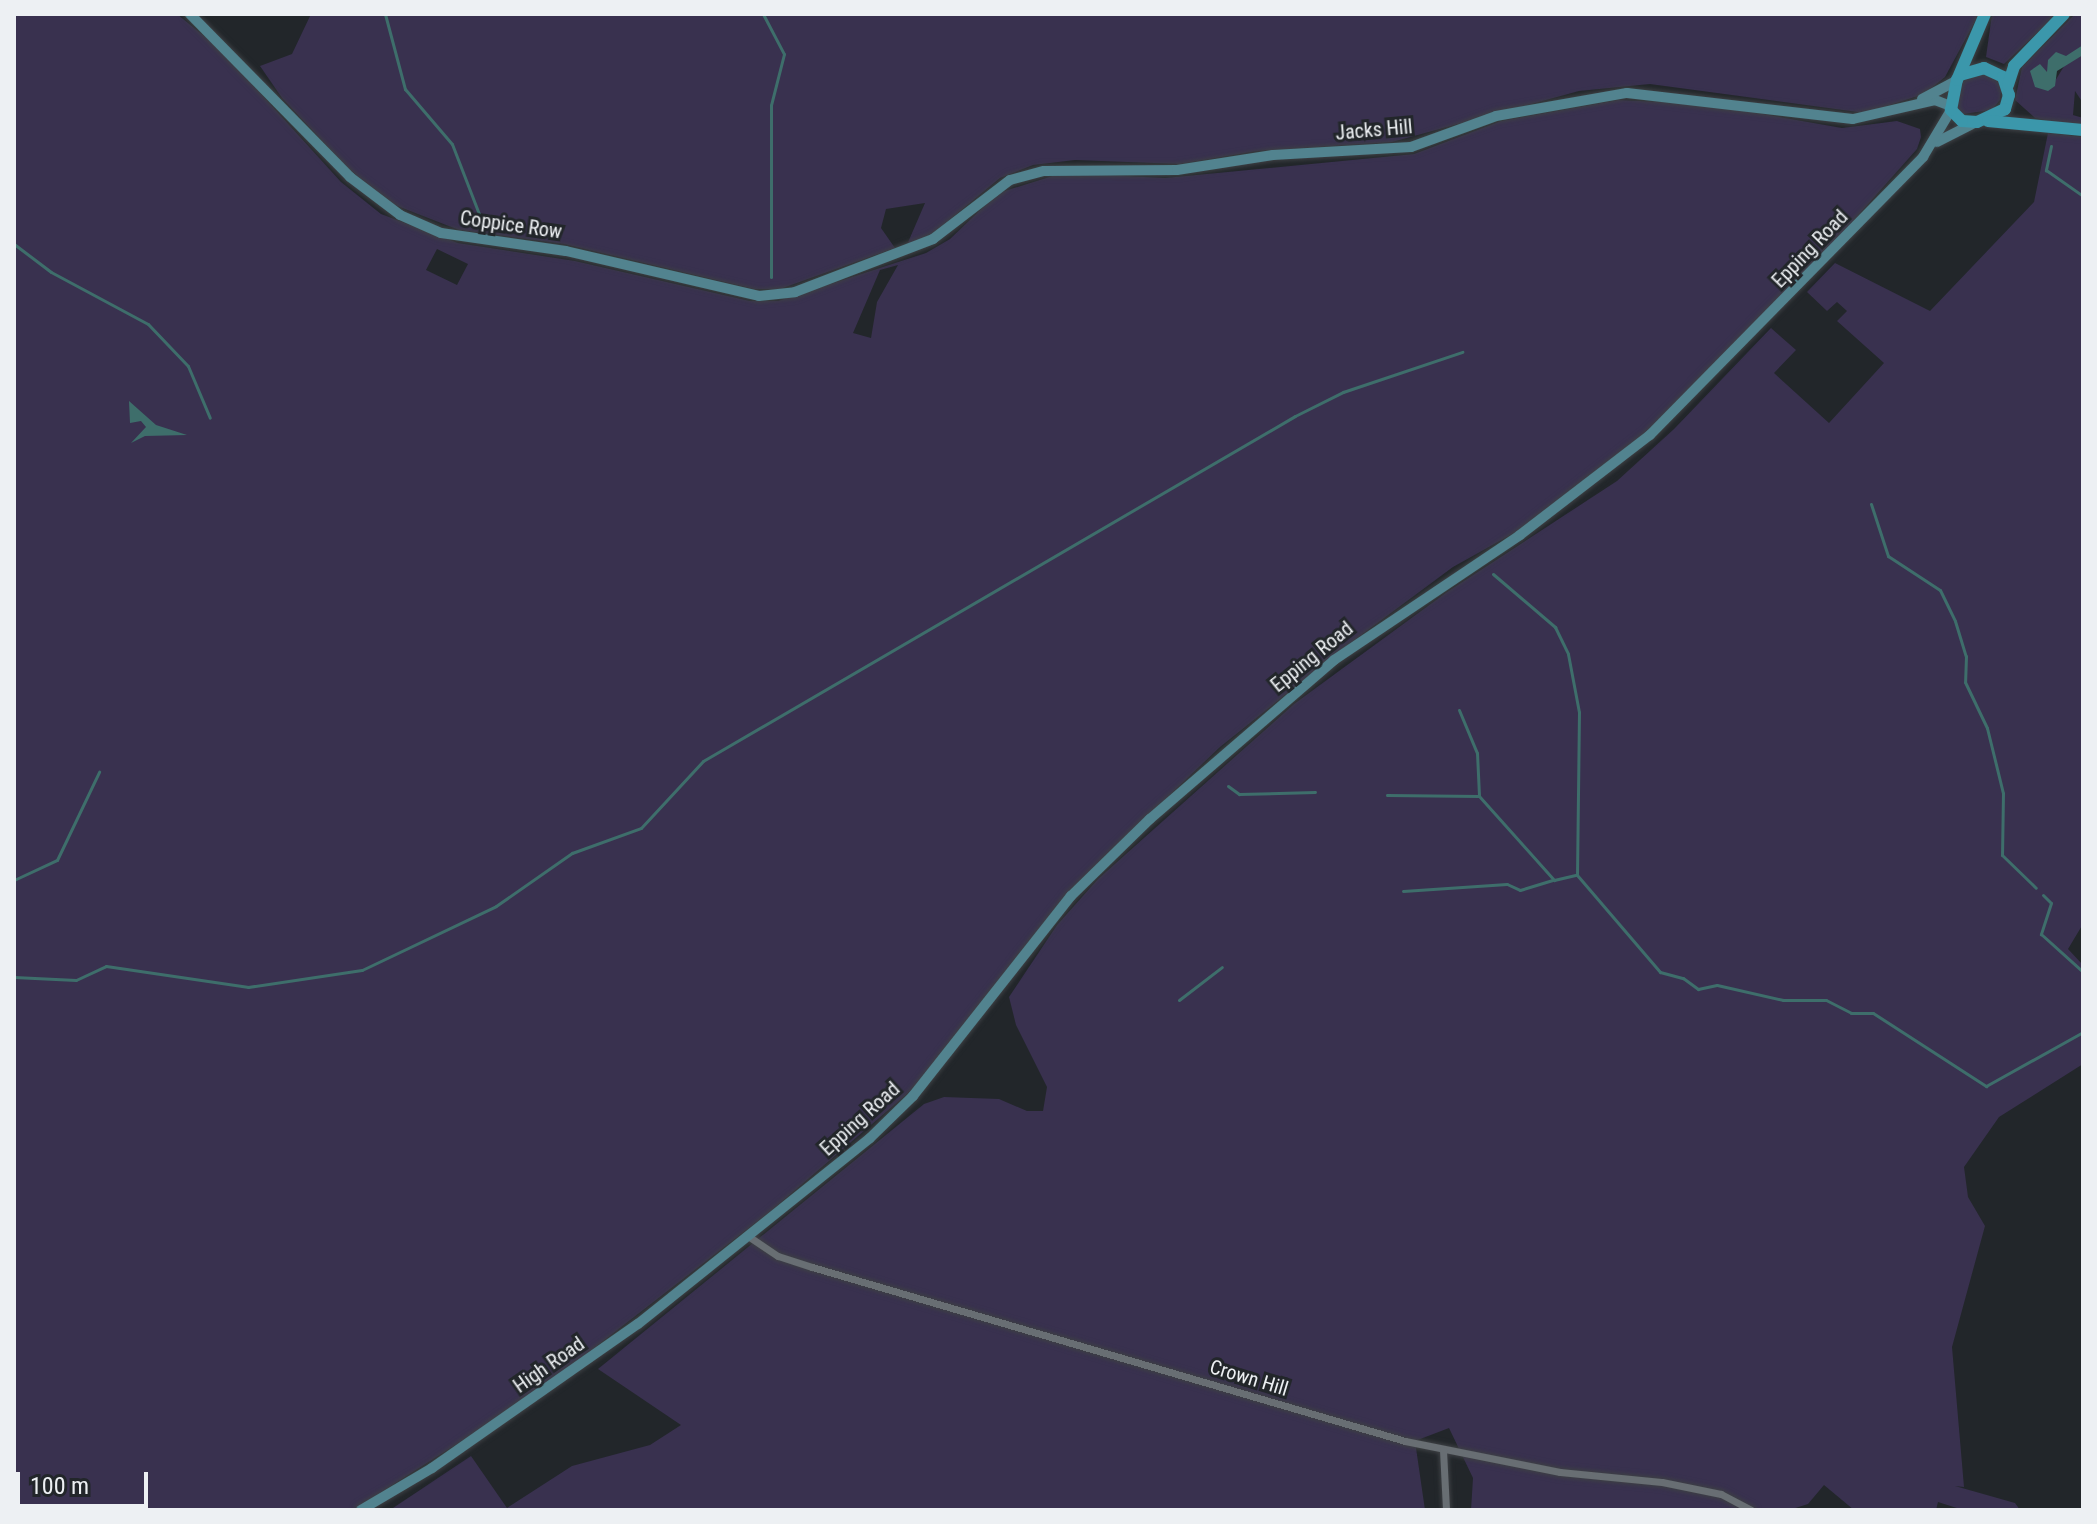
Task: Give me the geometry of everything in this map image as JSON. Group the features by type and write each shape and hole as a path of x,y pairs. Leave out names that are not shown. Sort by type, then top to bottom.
{"main road":[{"name":"Coppice Row","path":"190,14 372,196 441,233 566,251 759,296 795,292 900,253"},
{"path":"1951,108 1958,78 1985,14"},
{"path":"1914,104 1958,78 1992,70 2021,57 2064,14"},
{"path":"1975,42 2021,112 2039,123"},
{"path":"1981,121 2005,109 2008,90 2021,57"},
{"name":"Jacks Hill","path":"900,253 933,239 1010,180 1044,171 1177,170 1273,155 1411,147 1496,116 1627,93 1853,119 1914,104"},
{"path":"1914,104 1935,100 1951,108 1962,121 2039,123 2083,130"},
{"name":"Epping Road","path":"748,1236 913,1096 1071,896 1150,819 1334,660 1520,535 1650,435 1934,144 1951,108"},
{"name":"Epping Road","path":"1934,144 1981,121"},
{"name":"High Road","path":"361,1510 571,1373 748,1236"}],"street":[{"name":"Crown Hill","path":"748,1236 778,1256 812,1267 1443,1450 1560,1472 1662,1482 1721,1494 1751,1510"},
{"path":"1443,1450 1446,1509"}],"shaded area":[{"path":"14,14 177,14 220,49 341,182 381,214 458,243 575,261 750,301 778,301 926,253 950,239 998,193 1062,173 1165,178 1414,154 1501,121 1618,100 1706,104 1842,128 1897,121 1920,129 1917,149 1814,265 1662,419 1530,524 1453,567 1345,647 1220,747 1070,890 914,1088 772,1210 531,1397 353,1510 14,1510","holes":["437,249 468,264 457,285 426,270","898,265 877,302 871,338 853,333 880,270"]},
{"path":"311,14 1979,14 1945,77 1924,94 1865,113 1650,84 1579,91 1392,142 1257,151 1180,164 1075,160 1033,165 1000,178 925,240 906,247 925,203 886,209 881,228 895,248 780,289 754,289 564,244 459,230 387,202 347,167 282,98 260,66 292,54"},
{"path":"1992,14 2057,14 2004,64 1986,57"},
{"path":"2075,14 2083,14 2083,45 2048,73 2030,71 2055,81 2066,63 2083,55 2083,103 2075,91 2073,115 2083,118 2083,128 2035,118 2015,100 2022,67"},
{"path":"2083,45 2083,55 2057,71 2055,86 2048,91 2035,87 2030,71 2040,64 2047,72 2048,60 2056,52 2066,56"},
{"path":"1980,71 2002,81 2000,100 1992,110 1963,114 1955,106 1959,81"},
{"path":"2048,133 2083,137 2083,924 2068,949 2083,965 2083,1064 1999,1117 1964,1167 1968,1197 1985,1226 1952,1347 1964,1487 1955,1486 2015,1503 2020,1510 1963,1510 1938,1502 1936,1510 1854,1510 1824,1485 1808,1504 1789,1510 1471,1510 1473,1478 1449,1428 1415,1441 1425,1510 390,1510 471,1456 507,1508 572,1466 650,1445 681,1425 598,1369 924,1104 944,1097 999,1099 1027,1111 1043,1111 1047,1087 1016,1025 1009,997 1057,925 1098,879 1294,704 1447,592 1617,481 1674,429 1771,328 1796,350 1774,373 1829,423 1884,363 1837,321 1847,311 1837,302 1827,311 1807,292 1835,263 1930,311 2034,202"},
{"path":"129,401 156,425 187,435 145,436 131,443 146,427 141,421 130,423"}],"waterway":[{"path":"385,14 405,89 452,144 484,227"},
{"path":"763,14 784,54 771,105 771,277"},
{"path":"2051,146 2046,170 2083,196"},
{"path":"14,244 51,272 148,324 188,366 210,418"},
{"path":"14,977 76,980 106,966 248,987 362,970 496,906 572,853 641,828 703,761 1295,416 1343,392 1462,352"},
{"path":"1871,504 1888,556 1940,590 1955,621 1966,656 1965,682 1987,728 2003,793 2002,855 2036,888"},
{"path":"1493,574 1555,627 1568,654 1579,712 1577,875 1660,972 1683,978 1698,989 1717,985 1783,1000 1826,1000 1851,1013 1873,1013 1986,1086 2083,1032"},
{"path":"1459,710 1477,753 1479,796 1554,880 1576,875"},
{"path":"14,880 57,860 99,772"},
{"path":"1228,786 1239,794 1315,792"},
{"path":"1387,795 1479,796"},
{"path":"1403,891 1507,884 1520,890 1553,880"},
{"path":"2043,895 2051,903 2041,934 2083,972"},
{"path":"1179,1000 1222,967"}]}
